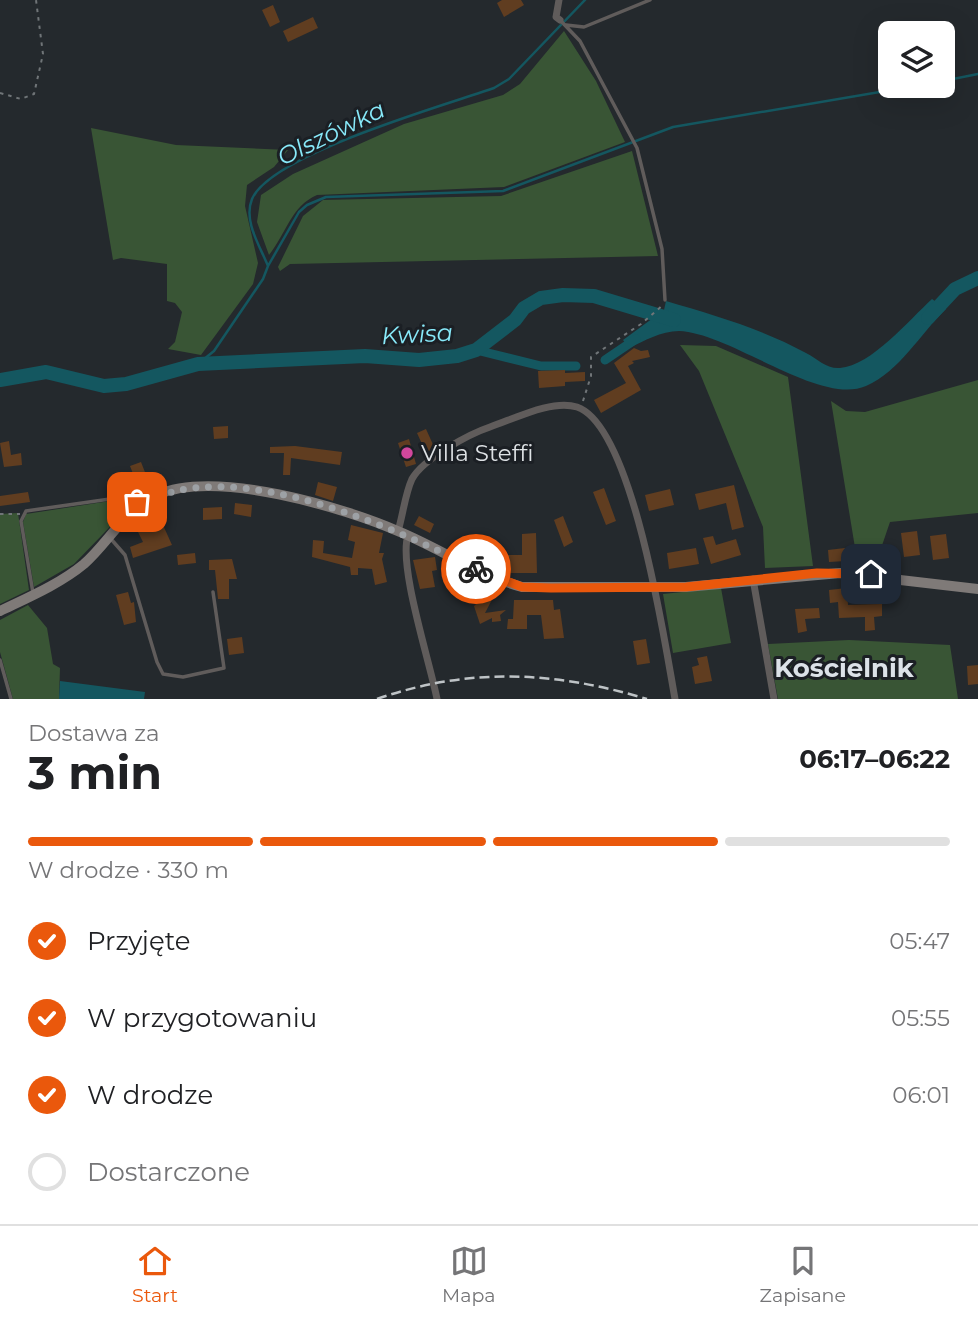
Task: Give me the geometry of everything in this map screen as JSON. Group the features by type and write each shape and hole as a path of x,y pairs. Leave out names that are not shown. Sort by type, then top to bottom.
{"main road":[{"path":"0,611 80,567 141,505 157,495 182,488 235,487 288,498 403,533 499,581 522,587 686,587 817,573 860,574 978,589"}],"street":[{"path":"559,0 556,17 562,22"},
{"path":"437,699 413,593 403,533 412,480 424,464 477,431 559,405 580,409 589,415 611,446 629,489 655,586 675,699"},
{"path":"753,579 774,699"}],"lane":[{"path":"562,22 579,29 650,0"},
{"path":"562,22 579,41 636,146 662,248 665,300"},
{"path":"579,29 579,41"},
{"path":"33,595 21,517 26,511 124,497 141,505"},
{"path":"106,541 125,555 163,674 183,677 224,668 213,592"},
{"path":"0,660 11,699"}],"path":[{"path":"0,93 21,99 34,94 43,54 36,0"},
{"path":"580,409 591,376 591,357 660,309 665,300"},
{"path":"0,514 18,513 21,517"}],"green space":[{"path":"564,31 596,81 625,142 504,187 317,195 295,213 269,255 257,222 261,195 293,174 404,124 503,95 520,84"},
{"path":"91,128 176,145 288,150 274,167 247,185 245,206 258,263 253,284 201,355 168,349 175,342 182,312 175,303 167,301 167,264 121,258 113,260"},
{"path":"632,151 658,256 290,264 280,271 278,267 303,216 323,200 501,196"},
{"path":"680,345 716,346 788,377 813,566 765,568 763,527 699,371"},
{"path":"978,380 978,513 890,522 875,566 858,566 831,401 846,411 865,412"},
{"path":"123,499 132,504 74,564 34,587 23,522 26,514"},
{"path":"18,513 29,590 0,604 0,514"},
{"path":"721,588 731,643 673,653 663,594"},
{"path":"28,605 47,628 53,664 60,668 59,699 13,699 0,652 0,620"},
{"path":"849,640 950,645 958,699 778,699 768,644"}],"water":[{"path":"932,299 946,309 899,362 866,386 847,389 824,386 800,378 724,343 700,335 679,331 666,333 629,348 623,340 664,310 666,301 755,330 789,344 826,365 840,368 852,365 877,351"},
{"path":"60,681 145,692 144,699 59,699"}],"building":[{"path":"502,0 521,0 524,5 504,17 497,3"},
{"path":"273,5 280,22 270,27 262,10"},
{"path":"313,17 318,28 288,42 283,31"},
{"path":"634,348 648,350 650,357 632,361 634,363 628,366 641,390 601,413 594,400 626,383 614,363"},
{"path":"565,370 565,373 585,372 585,381 539,388 538,371"},
{"path":"228,426 228,438 214,439 213,427"},
{"path":"426,429 435,449 427,455 417,433"},
{"name":"Villa Steffi","path":"409,439 416,464 406,467 398,443"},
{"path":"9,441 11,455 21,453 22,465 4,467 0,443"},
{"path":"295,446 342,452 340,465 291,458 290,475 283,475 284,453 270,453 270,447"},
{"path":"141,462 150,485 139,489 130,466"},
{"path":"318,482 337,487 333,501 315,495"},
{"path":"734,485 744,527 732,530 726,503 699,510 695,494"},
{"path":"604,488 616,521 606,525 593,492"},
{"path":"670,489 674,505 649,511 645,495"},
{"path":"28,492 30,502 0,506 0,496"},
{"path":"235,503 252,505 251,517 234,514"},
{"path":"222,507 222,519 203,520 203,508"},
{"path":"158,514 172,545 133,558 130,547 143,542 135,526"},
{"path":"419,516 434,524 430,533 414,525"},
{"path":"563,516 573,542 564,547 554,520"},
{"path":"351,525 383,533 379,553 384,553 382,559 387,582 375,585 372,569 358,568 358,575 351,575 350,567 312,557 313,540 324,541 323,553 352,558 355,542 348,540"},
{"path":"917,531 920,555 904,557 901,533"},
{"path":"536,533 537,573 503,573 503,555 522,555 522,534"},
{"path":"946,534 949,558 933,560 930,536"},
{"path":"713,536 716,545 736,539 741,555 711,564 703,538"},
{"path":"696,548 699,564 669,569 667,553"},
{"path":"845,548 846,561 829,562 828,550"},
{"path":"195,553 196,563 178,565 177,555"},
{"path":"435,557 437,570 432,571 435,587 420,589 413,560"},
{"path":"232,559 237,579 229,579 229,599 218,599 215,570 209,570 209,560"},
{"path":"470,579 496,592 485,613 506,610 500,615 501,621 492,622 492,618 480,624 474,606 481,600 473,596 476,590 468,587"},
{"path":"847,588 848,605 882,604 882,616 874,617 875,630 865,631 865,617 839,618 838,602 830,603 829,590"},
{"path":"128,592 131,603 134,602 136,622 124,625 116,595"},
{"path":"514,600 553,600 554,610 560,609 564,638 544,639 541,615 527,615 527,629 507,629 508,619 513,619"},
{"path":"819,608 820,618 805,619 807,631 798,633 795,609"},
{"path":"242,637 244,653 229,655 227,639"},
{"path":"646,639 650,663 637,665 633,641"},
{"path":"707,656 712,681 695,684 692,667 699,665 697,658"},
{"path":"978,665 978,684 968,685 967,666"}],"waterway":[{"name":"Olszówka","path":"198,364 214,351 263,279 268,266 251,225 250,216 252,199 266,182 291,165 362,133 494,88 509,79 585,0"},
{"path":"955,79 978,74"},
{"path":"268,266 299,212 307,205 326,197 503,191 673,127 878,92"},
{"name":"Kwisa","path":"928,318 955,289 978,278"},
{"name":"Kwisa","path":"0,380 46,372 104,386 126,384 198,364 365,356 419,360 457,356 476,350 515,320 524,308 541,298 563,295 594,296 674,320"},
{"path":"605,360 636,339"},
{"path":"476,350 541,366 576,366"}],"railway":[{"path":"377,699 445,682 512,677 579,683 647,699"}],"way so far":[{"path":"137,502 141,505 157,495 182,488 235,487 254,490 346,513 389,527 476,569"}],"place":[{"name":"Villa Steffi","path":"407,453"}],"district":[{"name":"Kościelnik","path":"844,668"}],"route":[{"path":"476,569 499,581 522,587 551,588 686,587 817,573 871,574"}]}
